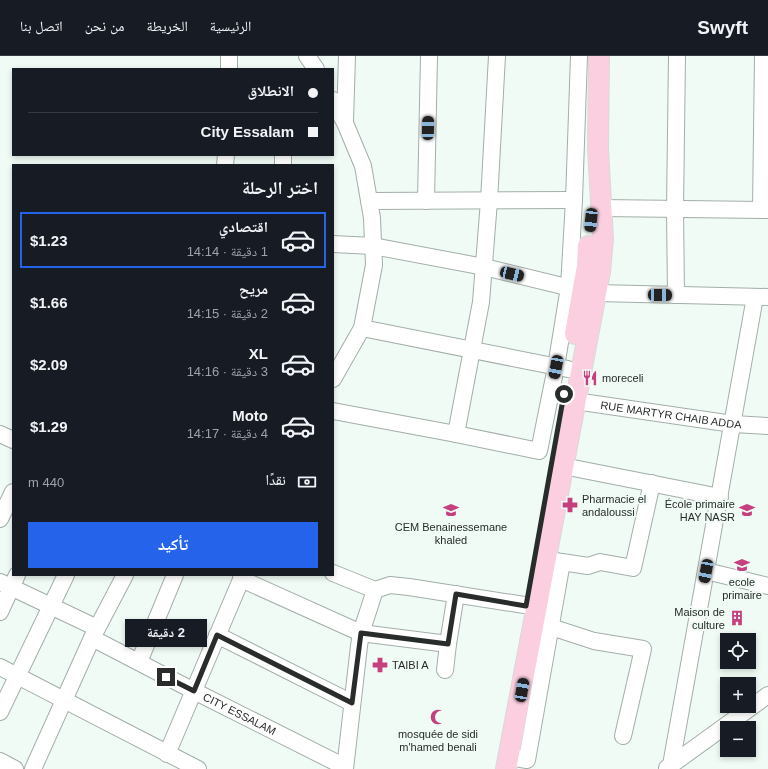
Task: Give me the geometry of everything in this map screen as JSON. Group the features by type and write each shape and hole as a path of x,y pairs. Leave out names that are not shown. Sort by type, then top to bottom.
{"main road":[{"path":"509,763 532,606 562,368 583,290 603,239 598,148 599,56"},
{"path":"532,606 554,561 563,466 575,401 583,290 587,266 598,148"}],"street":[{"path":"229,56 229,68"},
{"path":"307,56 315,68"},
{"path":"342,128 346,56"},
{"path":"426,201 429,56"},
{"path":"456,434 481,302 489,201 497,56"},
{"path":"579,56 574,200 583,290"},
{"path":"676,295 675,209 678,56"},
{"path":"601,208 764,210 763,56"},
{"path":"334,103 342,128 363,166 372,218 374,265 362,328 334,377"},
{"path":"369,201 574,200"},
{"path":"334,244 373,246 484,267 583,290 676,295 762,297 733,424 668,767"},
{"path":"334,411 539,451 562,368 362,328"},
{"name":"RUE MARTYR CHAIB ADDA","path":"575,401 733,424 768,426"},
{"path":"0,434 12,440"},
{"path":"563,466 720,497"},
{"path":"554,561 588,566 600,562 633,568 652,483"},
{"path":"0,519 12,494"},
{"path":"554,561 551,627 527,760 509,763 554,561"},
{"path":"706,571 768,586"},
{"path":"334,573 375,590 390,585 532,606"},
{"path":"0,712 66,576"},
{"path":"33,769 95,633 124,576"},
{"path":"139,662 175,576"},
{"path":"167,754 242,577 361,633 448,644"},
{"path":"0,612 9,582"},
{"name":"CITY ESSALAM","path":"9,582 95,633 139,662 345,768"},
{"path":"345,768 361,633 375,590"},
{"path":"445,670 456,594"},
{"path":"551,627 594,641 643,649 623,736"},
{"path":"217,635 352,703"},
{"path":"0,667 198,769"},
{"path":"668,767 768,695"},
{"path":"0,761 15,769"}],"place":[{"name":"moreceli","path":"590,378"},
{"name":"Pharmacie el andaloussi","path":"570,505"},
{"name":"CEM Benainessemane khaled","path":"451,510"},
{"name":"École primaire HAY NASR","path":"747,510"},
{"name":"ecole primaire","path":"742,565"},
{"name":"Maison de culture","path":"737,618"},
{"name":"TAIBI A","path":"380,665"},
{"name":"mosquée de sidi m'hamed benali","path":"438,717"}],"route":[{"path":"166,677 194,691 217,635 352,703 361,633 448,644 456,594 526,606 564,394"}]}
